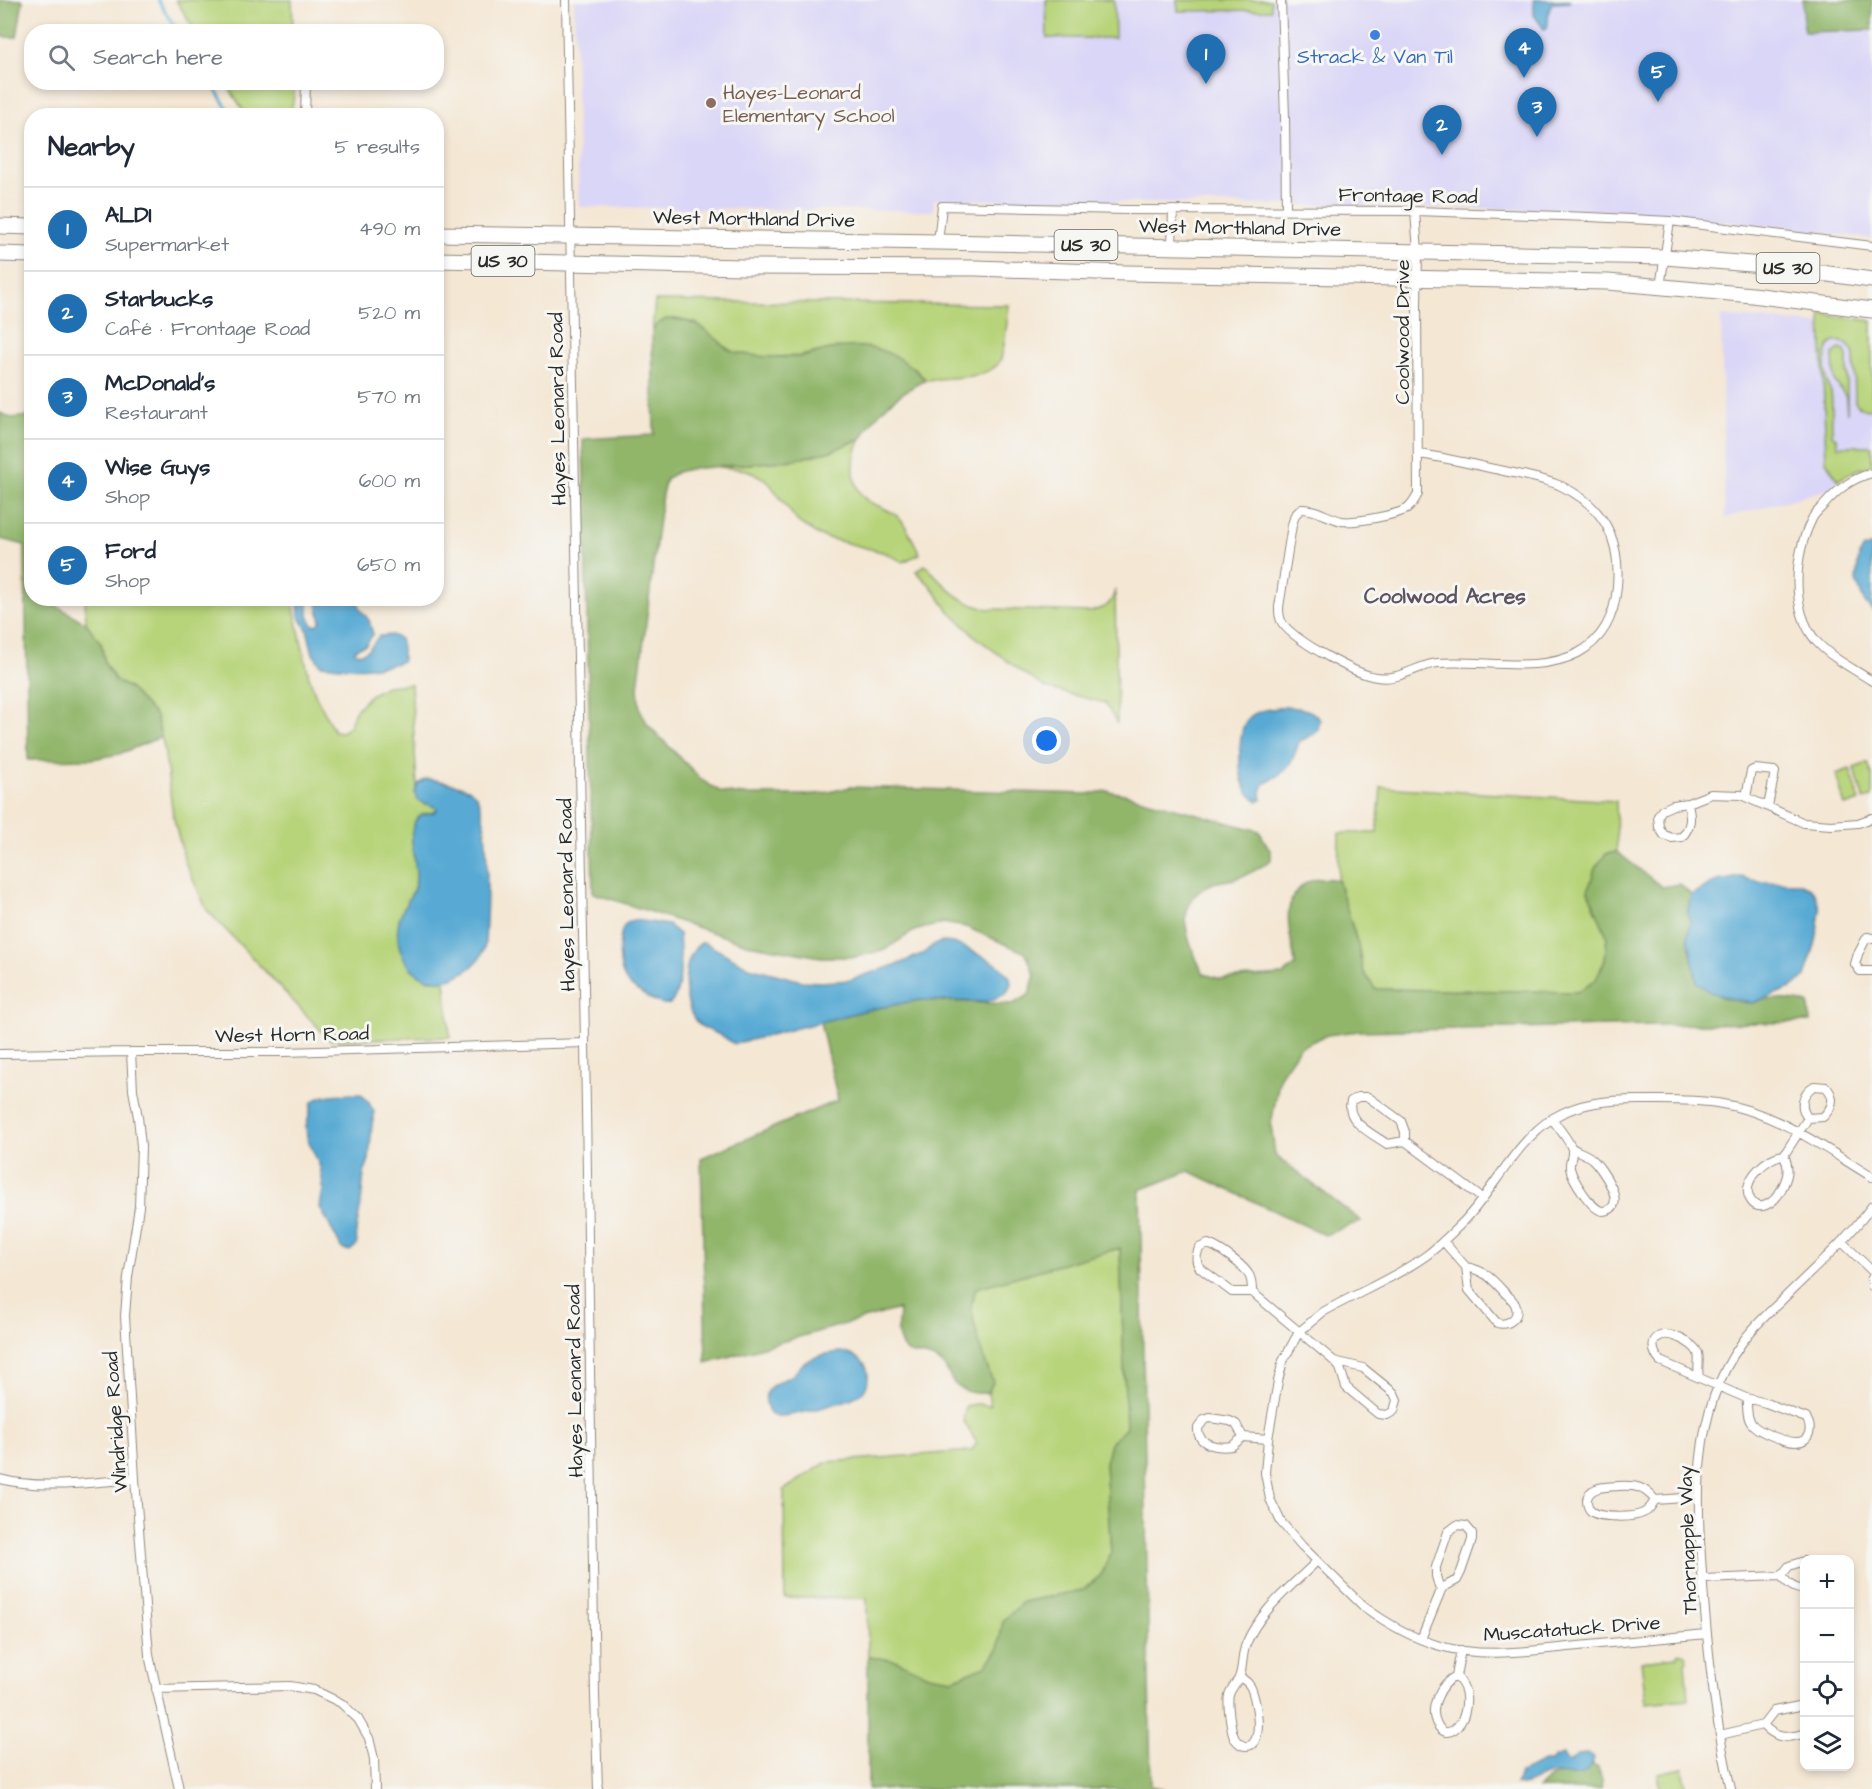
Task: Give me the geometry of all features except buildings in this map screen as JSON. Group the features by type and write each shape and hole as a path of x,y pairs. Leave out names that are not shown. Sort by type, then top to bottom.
{"highway":[{"path":"0,226 24,227"},
{"name":"US 30","path":"444,234 570,237"},
{"name":"West Morthland Drive","path":"570,237 1665,257 1763,265 1872,280"},
{"path":"0,254 24,255"},
{"name":"US 30","path":"444,260 743,267 976,268 1608,282 1752,295 1872,310"}],"street":[{"name":"Hayes Leonard Road","path":"566,0 598,1789"},
{"path":"1281,0 1286,210"},
{"path":"305,108 306,90"},
{"name":"Frontage Road","path":"938,242 942,206 1415,211 1670,221 1872,246"},
{"path":"1172,247 1173,210"},
{"name":"Coolwood Drive","path":"1415,211 1418,252 1418,494 1409,507 1400,512 1344,521 1309,508 1301,509 1295,515 1292,525 1279,618 1290,631 1329,657 1367,676 1379,678 1397,676 1435,663 1548,663 1577,653 1598,638 1604,631 1613,609 1617,579 1610,531 1597,512 1571,492 1550,482 1419,454"},
{"path":"1660,287 1670,221"},
{"path":"1872,472 1843,485 1812,517 1804,539 1797,590 1803,617 1816,641 1872,681"},
{"path":"1746,797 1751,771 1755,769 1774,771 1767,806"},
{"path":"1689,803 1691,818 1688,830 1682,837 1671,838 1664,835 1659,827 1658,816 1662,810 1711,794 1741,795 1804,823 1857,824 1872,818"},
{"path":"1872,938 1867,937 1863,942 1855,964 1860,971 1872,971"},
{"name":"West Horn Road","path":"0,1054 285,1052 585,1043"},
{"name":"Windridge Road","path":"131,1052 141,1156 139,1207 128,1277 125,1316 135,1479 148,1645 179,1789"},
{"path":"1405,1141 1404,1125 1401,1121 1368,1097 1358,1097 1351,1101 1352,1118 1387,1144 1405,1141 1483,1199"},
{"name":"Muscatatuck Drive","path":"1707,1634 1497,1652 1461,1650 1441,1646 1421,1640 1391,1625 1363,1606 1317,1561 1281,1522 1270,1498 1265,1473 1268,1439 1280,1369 1299,1332 1323,1312 1427,1255 1483,1199 1523,1146 1541,1127 1552,1119 1578,1107 1601,1101 1701,1101 1748,1109 1798,1132 1872,1177"},
{"path":"1784,1155 1808,1118"},
{"path":"1552,1119 1572,1149 1587,1155 1596,1163 1614,1191 1615,1200 1612,1207 1603,1211 1598,1210 1588,1200 1570,1168 1572,1149"},
{"path":"1776,1155 1784,1155 1788,1173 1778,1196 1769,1205 1754,1204 1748,1192 1751,1182 1764,1162 1776,1155"},
{"name":"Thornapple Way","path":"1731,1789 1711,1684 1698,1497 1703,1438 1709,1410 1728,1365 1740,1344 1758,1323 1842,1242 1872,1206"},
{"path":"1443,1241 1466,1267 1488,1275 1515,1303 1516,1311 1511,1322 1497,1323 1473,1297 1467,1285 1466,1267"},
{"path":"1842,1242 1872,1271"},
{"path":"1252,1292 1250,1278 1242,1267 1215,1247 1208,1244 1199,1248 1196,1258 1200,1268 1232,1292 1252,1292 1334,1361 1340,1368 1346,1387 1378,1414 1387,1415 1394,1411 1396,1400 1394,1393 1363,1368 1334,1361"},
{"path":"1872,1278 1872,1286"},
{"path":"1699,1377 1697,1370 1699,1358 1694,1347 1667,1335 1657,1338 1653,1351 1660,1360 1746,1398 1767,1402 1806,1418 1810,1426 1809,1434 1796,1442 1776,1437 1754,1426 1749,1419 1746,1398"},
{"path":"1243,1437 1236,1424 1228,1421 1210,1418 1204,1420 1198,1428 1200,1438 1211,1445 1232,1446 1243,1437 1268,1439"},
{"path":"0,1479 16,1484 33,1485 135,1479"},
{"path":"1620,1486 1641,1488 1655,1500 1640,1515 1623,1516 1597,1514 1588,1508 1587,1496 1591,1491 1620,1486"},
{"path":"1655,1500 1698,1497"},
{"path":"1421,1640 1442,1588 1453,1583 1460,1576 1472,1540 1472,1533 1466,1526 1457,1525 1448,1532 1436,1567 1437,1583 1442,1588"},
{"path":"1240,1677 1246,1681 1253,1692 1259,1731 1255,1742 1250,1746 1237,1742 1233,1734 1229,1704 1229,1693 1240,1677 1246,1645 1260,1618 1317,1561"},
{"path":"1781,1576 1789,1566 1800,1563"},
{"path":"1703,1579 1781,1576 1790,1585 1800,1590"},
{"path":"1456,1676 1461,1650"},
{"path":"1456,1676 1464,1684 1467,1692 1466,1709 1461,1724 1452,1731 1441,1730 1436,1724 1436,1700 1448,1680 1456,1676"},
{"path":"156,1689 290,1686 314,1690 341,1703 358,1719 369,1738 374,1759 375,1789"},
{"path":"1720,1735 1763,1725 1774,1711 1800,1706"},
{"path":"1763,1725 1778,1737 1800,1735"}],"shaded area":[{"path":"574,0 1046,0 1048,38 1115,38 1114,0 1177,0 1178,11 1271,10 1271,0 1803,0 1804,32 1872,30 1872,239 1760,225 1649,215 1503,209 934,199 933,211 579,207"},
{"path":"1721,316 1872,328 1872,465 1846,475 1832,488 1725,518"}],"green space":[{"path":"0,0 23,0 17,37 0,37"},
{"path":"176,0 292,0 293,24 191,24"},
{"path":"1046,0 1114,0 1115,38 1047,38"},
{"path":"1177,0 1271,0 1271,10 1178,11"},
{"path":"1803,0 1872,0 1872,30 1804,32"},
{"path":"230,90 294,90 292,108 242,108"},
{"path":"655,301 1009,305 1003,350 1000,361 995,367 977,375 926,380 913,367 831,349 800,356 760,357 729,351 696,323 676,319 666,319 656,325 652,332"},
{"path":"1821,314 1872,321 1872,409 1860,408 1855,402 1854,355 1848,345 1834,342 1826,355 1827,383 1832,397 1832,435 1837,439 1837,446 1872,446 1872,465 1838,480 1826,461"},
{"path":"666,319 695,324 730,350 738,353 798,357 845,347 871,348 894,355 926,380 905,391 888,404 861,439 831,451 793,460 689,469 677,472 666,479 662,494 638,688 640,710 648,725 703,781 721,792 743,795 804,795 850,787 1087,794 1107,791 1259,831 1271,852 1271,860 1244,876 1216,882 1198,892 1190,902 1187,913 1188,938 1198,963 1204,974 1221,979 1283,975 1295,965 1288,915 1293,897 1303,885 1317,879 1327,879 1338,880 1358,945 1363,971 1375,989 1577,992 1595,981 1605,960 1607,936 1588,891 1595,868 1606,854 1617,852 1662,887 1680,884 1691,895 1688,910 1690,924 1688,937 1697,982 1708,990 1735,1001 1751,1003 1773,999 1809,1004 1810,1022 1359,1031 1327,1035 1300,1047 1280,1076 1271,1124 1275,1155 1361,1221 1325,1235 1189,1171 1140,1190 1151,1786 1164,1789 868,1789 868,1657 895,1660 928,1675 953,1679 986,1666 998,1650 1003,1621 1023,1602 1083,1590 1101,1575 1111,1553 1105,1463 1110,1444 1126,1428 1120,1248 976,1288 971,1305 981,1350 993,1382 988,1393 975,1393 959,1388 945,1367 938,1361 905,1350 899,1337 899,1309 706,1363 701,1158 838,1100 820,1022 919,1000 1013,1004 1029,995 1035,975 1026,953 966,927 943,923 914,931 884,950 856,957 821,957 747,944 593,893 583,439 654,435 652,332 656,325"},
{"path":"1840,349 1845,351 1847,357 1847,413 1846,397 1834,380 1833,354"},
{"path":"0,413 11,418 24,417 24,545 0,539"},
{"path":"861,439 855,455 855,482 863,497 896,515 908,530 920,554 903,562 886,553 820,536 798,522 767,480 747,470 718,467 793,460 831,451"},
{"path":"925,565 961,599 990,609 1089,612 1106,606 1112,600 1115,590 1117,724 1105,703 1046,688 977,638 949,611 930,585 916,571"},
{"path":"26,606 57,606 86,623 101,643 105,664 115,680 129,688 156,716 161,737 119,754 92,759 28,760"},
{"path":"85,606 294,606 309,677 334,731 342,732 350,725 355,711 370,695 386,686 411,684 417,786 415,792 424,804 434,805 437,808 434,812 425,813 417,818 413,825 416,881 399,920 427,980 445,980 450,1037 330,1040 207,910 185,862 173,815 164,747 156,716 129,688 116,681 105,664 101,643 86,623"},
{"path":"1868,763 1872,775 1872,797 1864,800 1854,768"},
{"path":"1850,769 1860,801 1845,806 1836,774"},
{"path":"1381,787 1616,801 1617,852 1606,854 1588,891 1607,936 1605,960 1595,981 1577,992 1375,989 1363,971 1358,945 1338,880 1339,833 1377,833"},
{"path":"1120,1248 1126,1428 1110,1444 1105,1463 1111,1553 1101,1575 1083,1590 1023,1602 1003,1621 998,1650 986,1666 952,1679 928,1675 895,1660 868,1657 867,1598 785,1598 784,1490 827,1462 971,1451 977,1443 963,1420 966,1406 977,1404 990,1406 988,1393 993,1382 979,1345 972,1316 971,1305 975,1288"},
{"path":"1679,1652 1686,1654 1688,1660 1685,1663 1688,1699 1646,1703 1641,1661 1677,1657"},
{"path":"1592,1765 1598,1768 1602,1779 1601,1789 1538,1789 1555,1775 1590,1768"},
{"path":"1683,1768 1687,1789 1661,1789 1658,1773"}],"water":[{"path":"1534,0 1570,0 1569,2 1552,3 1547,28 1544,29 1534,15"},
{"path":"1872,545 1872,610 1864,601 1856,581 1859,555 1864,548"},
{"path":"298,606 308,606 308,616 313,625 317,625 321,621 318,606 359,606 369,620 373,634 366,645 359,647 355,653 366,651 379,636 392,635 400,639 402,661 373,667 321,665 313,654 307,629 299,616"},
{"path":"1286,707 1305,709 1313,713 1320,720 1319,726 1313,735 1299,742 1287,768 1264,784 1261,792 1262,800 1258,801 1249,793 1243,781 1240,762 1242,731 1245,723 1253,715"},
{"path":"426,779 458,785 473,792 479,801 483,816 487,854 485,939 482,955 466,971 444,980 427,978 418,974 405,960 398,941 399,920 415,884 413,826 418,817 436,811 437,808 417,800 415,792 418,784"},
{"path":"1741,877 1760,882 1799,883 1815,893 1820,910 1816,941 1805,977 1793,987 1753,1003 1710,992 1697,982 1688,937 1690,924 1688,910 1691,895 1717,881"},
{"path":"636,920 668,925 679,934 679,981 670,1004 659,1003 649,998 631,986 623,976 619,954 620,938 624,926"},
{"path":"703,942 749,967 802,981 821,982 850,980 901,963 924,953 933,945 943,942 953,943 997,964 1010,977 1011,985 1006,994 986,1002 919,1000 863,1011 735,1044 701,1026 691,1012 686,991 687,967 690,957"},
{"path":"361,1094 369,1103 374,1117 356,1231 357,1245 350,1251 342,1249 320,1207 323,1189 320,1167 307,1137 306,1127 312,1102 317,1099 329,1095"},
{"path":"841,1352 856,1357 864,1364 868,1372 868,1383 862,1392 845,1401 808,1411 779,1416 770,1414 765,1398 768,1389 791,1376 808,1361 822,1355"},
{"path":"1587,1754 1593,1758 1591,1765 1588,1771 1580,1776 1551,1774 1529,1783 1516,1784 1520,1773 1544,1762 1550,1762 1563,1755 1569,1762 1577,1755"}],"waterway":[{"path":"158,0 173,24"},
{"path":"216,90 227,108"}],"place":[{"name":"Strack & Van Til","path":"1375,35"},
{"name":"Wise Guys","path":"1524,78"},
{"name":"ALDI","path":"1206,84"},
{"name":"Ford","path":"1658,102"},
{"name":"Hayes-Leonard Elementary School","path":"711,103"},
{"name":"McDonald's","path":"1537,137"},
{"name":"Starbucks","path":"1442,155"}],"district":[{"name":"Coolwood Acres","path":"1445,596"}]}
